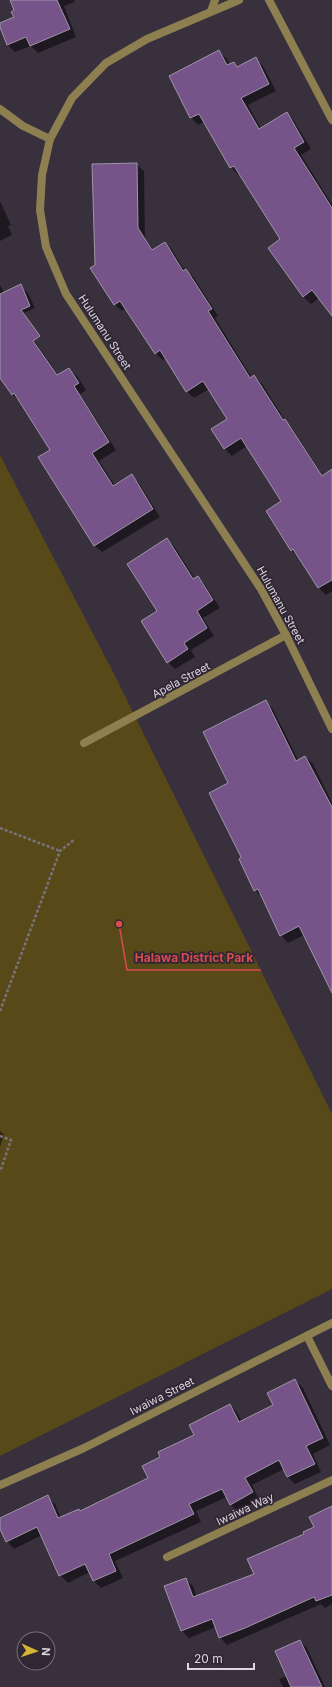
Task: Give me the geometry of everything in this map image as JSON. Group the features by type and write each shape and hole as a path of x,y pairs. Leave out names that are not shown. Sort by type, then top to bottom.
{"street":[{"path":"211,12 215,0"},
{"name":"Hulumanu Street","path":"239,0 147,39 106,62 72,98 50,139 42,175 40,210 46,247 66,294 262,589 332,729"},
{"path":"269,0 332,120"},
{"path":"0,108 23,126 50,139"},
{"name":"Apela Street","path":"84,743 286,635"},
{"name":"Iwaiwa Street","path":"0,1485 84,1448 332,1323"},
{"path":"307,1336 332,1386"},
{"name":"Iwaiwa Way","path":"166,1557 332,1480"}],"path":[{"path":"0,828 60,851"},
{"path":"0,1011 60,851 75,839"},
{"path":"0,1136 11,1140 0,1172"}],"shaded area":[{"path":"0,455 113,672 332,1114 332,1289 0,1456"}],"building":[{"path":"10,0 57,0 70,29 30,46 26,37 7,45 0,27 0,23 14,17 11,12 14,10"},
{"path":"219,50 227,65 234,62 237,67 256,57 269,84 241,98 259,129 287,112 304,142 294,148 332,208 332,316 312,290 303,297 268,248 280,239 234,166 230,168 199,114 190,118 169,76"},
{"path":"137,163 138,228 152,250 165,242 183,271 186,269 212,309 208,311 250,378 254,375 322,476 332,469 332,580 318,588 293,549 291,551 266,511 281,501 241,438 224,449 211,429 227,419 203,381 186,392 160,350 155,354 120,301 114,305 90,268 95,265 92,164"},
{"path":"21,284 30,306 21,310 40,336 33,341 57,375 69,368 79,383 74,386 109,442 92,453 113,486 132,474 153,509 94,546 38,457 50,450 14,393 12,395 0,378 0,294"},
{"path":"167,538 193,579 198,576 213,600 197,611 207,628 184,643 188,649 167,663 141,621 157,611 127,564"},
{"path":"266,700 296,761 305,756 332,807 332,993 299,926 280,936 258,889 254,891 239,859 241,857 209,793 228,783 203,732"},
{"path":"295,1379 323,1438 306,1446 315,1464 287,1477 279,1460 245,1478 253,1492 230,1505 222,1489 189,1504 194,1514 109,1554 116,1571 93,1581 85,1564 59,1576 37,1527 6,1542 0,1529 0,1518 48,1495 58,1518 79,1509 80,1511 148,1478 142,1466 160,1457 158,1452 194,1435 189,1425 230,1404 239,1422 273,1405 267,1393"},
{"path":"332,1506 332,1595 316,1601 314,1597 219,1638 212,1619 181,1631 164,1586 186,1578 193,1597 254,1574 247,1559 304,1534 303,1532 314,1527 309,1517"},
{"path":"300,1640 322,1687 291,1687 275,1651"}],"place":[{"name":"Halawa District Park","path":"119,924"}]}
